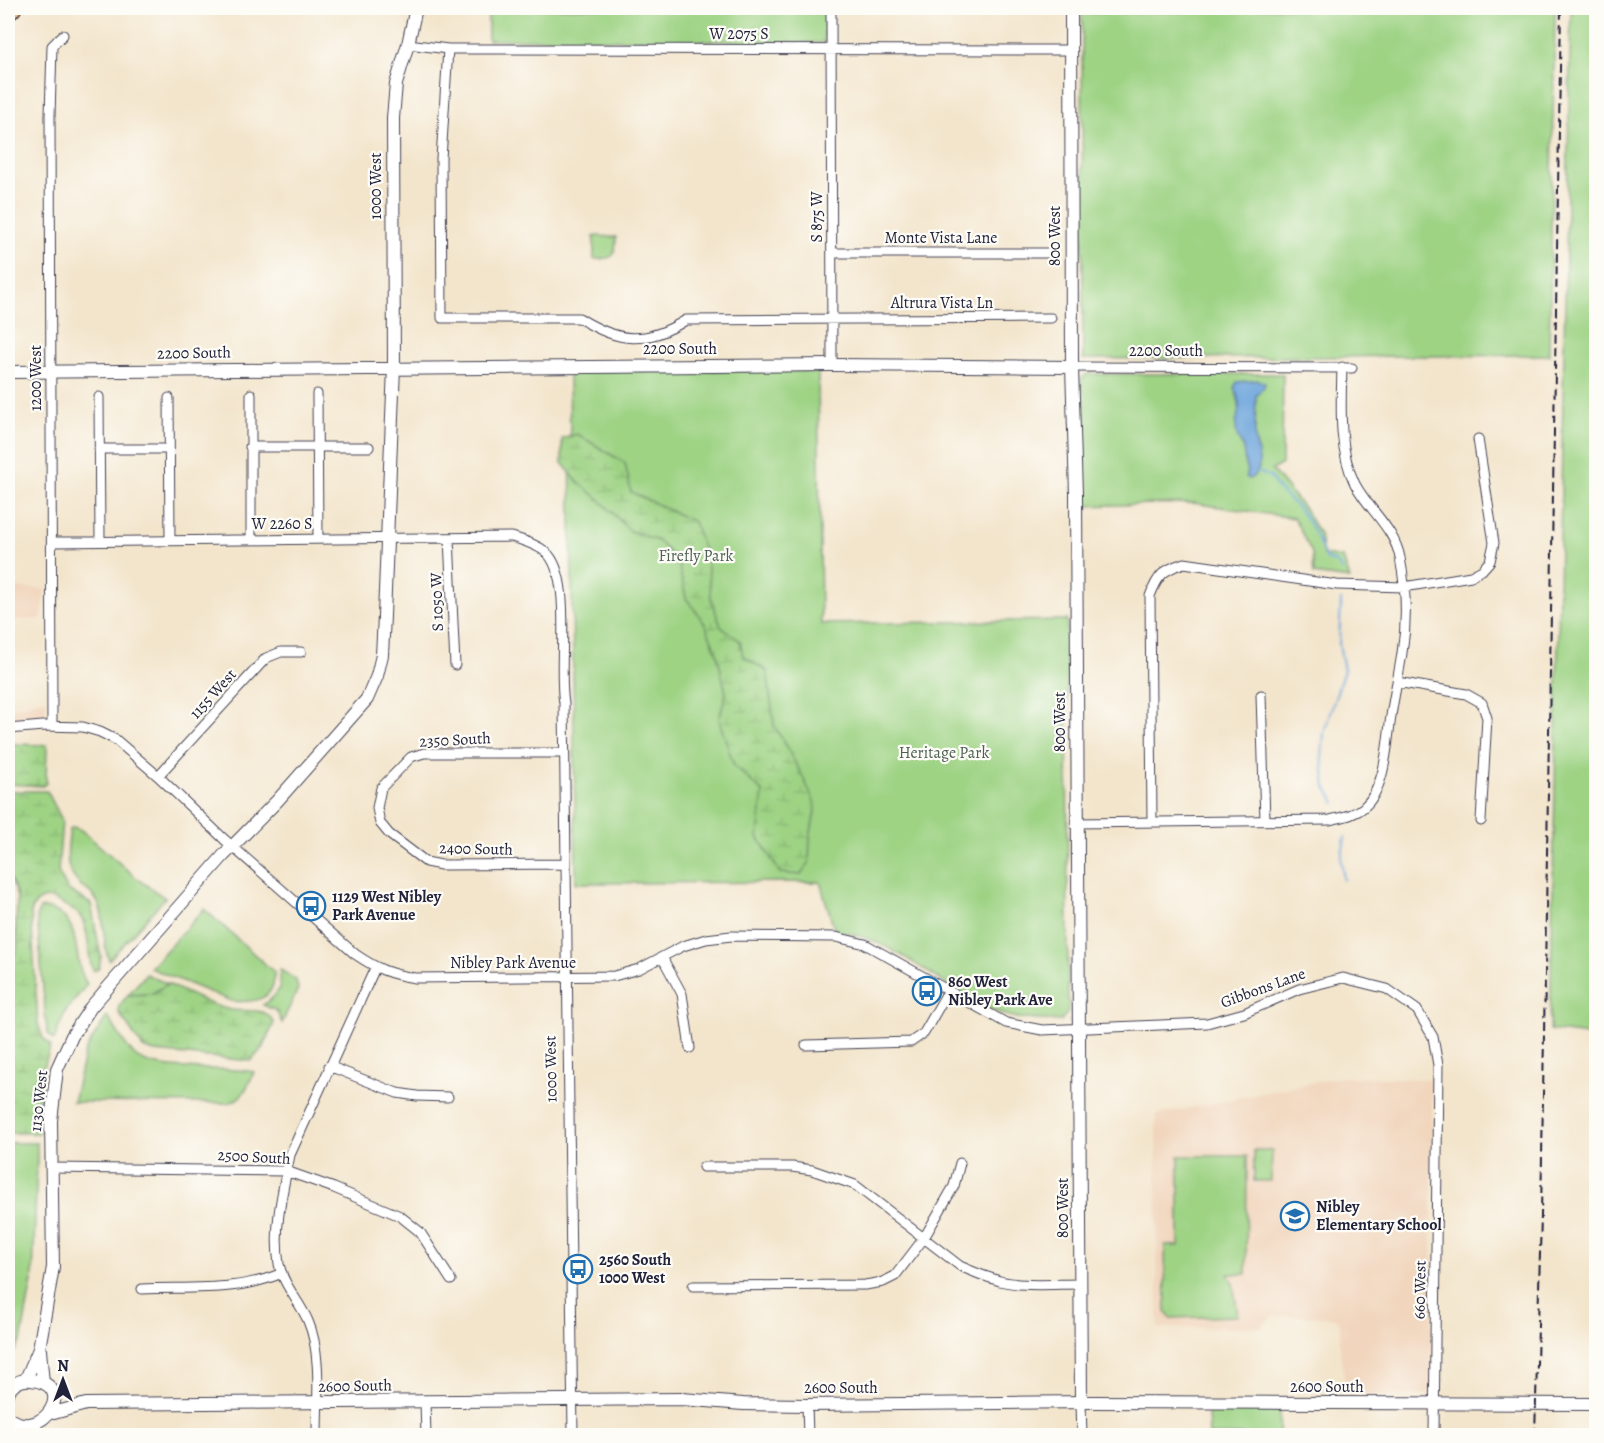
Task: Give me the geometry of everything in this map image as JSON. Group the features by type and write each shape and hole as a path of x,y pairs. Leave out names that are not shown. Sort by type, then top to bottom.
{"highway":[{"path":"8,13 13,8"}],"street":[{"name":"1000 West","path":"387,539 394,367 393,118 396,84 416,8"},
{"name":"S 875 W","path":"831,8 832,365"},
{"name":"800 West","path":"1071,8 1082,1436"},
{"name":"1200 West","path":"52,726 50,117 52,46 63,35"},
{"name":"W 2075 S","path":"408,44 448,49 1071,50"},
{"name":"Altrura Vista Ln","path":"448,49 441,159 442,318 579,318 597,330 616,337 637,338 667,332 686,320 1051,318"},
{"name":"Monte Vista Lane","path":"832,253 1051,253"},
{"name":"2200 South","path":"8,372 832,365 1347,368 1342,426 1346,458 1355,483 1383,521 1400,555 1404,587"},
{"path":"250,394 251,540"},
{"path":"317,394 318,539"},
{"path":"99,397 100,541"},
{"path":"169,398 170,540"},
{"path":"1152,822 1150,596 1155,582 1167,569 1184,563 1337,585 1404,587 1471,576 1482,570 1490,561 1494,543 1478,439"},
{"path":"250,447 369,447"},
{"path":"99,449 169,449"},
{"name":"S 1050 W","path":"449,537 455,665"},
{"name":"1000 West","path":"512,537 532,543 547,553 556,568 561,591 573,1436"},
{"name":"W 2260 S","path":"52,542 512,537"},
{"name":"1130 West","path":"39,1349 53,1267 51,1121 57,1068 72,1036 91,1007 367,699 377,676 382,655 387,539"},
{"path":"1077,823 1330,820 1347,816 1365,806 1381,776 1403,651 1404,587"},
{"name":"1155 West","path":"158,776 266,658 281,652 301,652"},
{"path":"1397,682 1466,694 1482,704 1487,718 1480,821"},
{"path":"1261,695 1265,820"},
{"name":"Nibley Park Avenue","path":"8,729 52,726 83,727 116,740 355,954 375,968 397,975 415,978 614,976 639,969 683,946 706,939 731,936 836,937 865,944 1006,1023 1042,1030 1079,1028"},
{"name":"2350 South","path":"377,807 381,788 411,757 424,753 564,753"},
{"name":"2400 South","path":"377,807 380,823 389,834 426,862 441,866 566,864"},
{"path":"662,957 682,994 690,1048"},
{"path":"317,1436 316,1350 309,1322 279,1266 278,1230 290,1155 375,968"},
{"name":"Gibbons Lane","path":"1079,1028 1207,1023 1244,1013 1299,989 1343,978 1387,989 1417,1010 1433,1037"},
{"path":"806,1045 911,1042 924,1033 948,991"},
{"name":"660 West","path":"1433,1037 1438,1065 1434,1436"},
{"path":"330,1066 397,1093 448,1097"},
{"path":"693,1286 865,1285 883,1282 895,1276 924,1238 954,1186 960,1163"},
{"path":"703,1167 792,1167 837,1178 855,1185 960,1266 1001,1281 1019,1284 1080,1284"},
{"name":"2500 South","path":"52,1168 286,1171 334,1188 400,1216 420,1232 451,1280"},
{"path":"142,1289 242,1286 282,1273"},
{"path":"26,1379 39,1349"},
{"path":"8,1418 21,1432 42,1431 54,1413 54,1396 43,1383 39,1349"},
{"path":"8,1392 18,1382 26,1379 43,1383"},
{"name":"2600 South","path":"54,1396 86,1404 682,1399 743,1404 807,1405 1081,1402 1596,1404"},
{"path":"425,1401 426,1436"},
{"name":"2600 South","path":"54,1413 86,1404"},
{"path":"807,1405 808,1436"}],"shaded area":[{"path":"8,588 45,589 42,619 8,620"},
{"path":"46,699 46,719 8,721 8,709"},
{"name":"Nibley Elementary School","path":"1341,1077 1432,1079 1432,1388 1425,1395 1347,1395 1340,1353 1340,1326 1337,1319 1330,1317 1272,1316 1261,1327 1158,1328 1156,1115"}],"green space":[{"path":"488,8 826,8 824,43 488,40"},
{"path":"1209,8 1555,8 1549,355 1083,359 1082,13 1209,11"},
{"path":"1571,8 1596,8 1595,1036 1550,1030"},
{"path":"594,236 616,237 612,256 594,259"},
{"path":"569,370 818,371 821,624 1067,620 1068,1012 1061,1021 1025,1019 1005,1015 984,1006 880,944 835,931 820,882 576,883"},
{"path":"1087,374 1283,374 1282,464 1272,470 1305,510 1320,535 1323,555 1343,558 1350,579 1314,574 1312,553 1294,518 1193,503 1081,506 1081,379"},
{"name":"Firefly Park","path":"577,434 625,463 631,492 694,522 707,559 711,598 721,627 740,641 743,656 767,671 774,725 801,773 816,806 810,837 809,863 801,875 780,873 758,837 763,792 734,766 719,720 726,693 717,653 705,624 686,598 678,562 658,541 630,531 600,500 578,482 562,463 562,439"},
{"path":"8,745 47,745 46,783 43,786 8,784"},
{"path":"8,791 47,791 62,820 58,872 68,890 91,904 101,957 99,968 94,971 91,966 85,927 76,912 58,901 47,898 34,905 31,912 38,1024 43,1038 51,1046 40,1089 39,1133 8,1133 8,962 16,952 18,943 17,898 8,876"},
{"path":"73,827 81,830 139,880 165,898 109,960 98,902 77,881 69,868 68,847 70,829"},
{"path":"45,908 58,913 67,920 72,929 82,974 87,984 65,1012 54,1040 48,1034 46,1023 37,915 40,909"},
{"path":"204,909 274,972 271,989 262,998 231,1001 150,968"},
{"path":"279,969 296,980 298,989 282,1023 277,1011 263,1005 278,990"},
{"path":"146,974 168,984 151,994 128,995"},
{"path":"168,984 220,1007 259,1012 270,1017 274,1023 263,1047 251,1061 155,1052 143,1048 119,1013 119,1006 128,995 151,994"},
{"path":"107,1016 130,1051 143,1061 173,1067 254,1072 238,1099 228,1103 73,1102 85,1051"},
{"path":"8,1143 37,1143 37,1161 33,1276 21,1341 8,1361"},
{"path":"1254,1150 1272,1150 1271,1181 1254,1181"},
{"path":"1179,1156 1247,1156 1246,1274 1228,1274 1233,1283 1238,1316 1170,1318 1166,1312 1165,1245 1179,1246"},
{"path":"1208,1409 1280,1411 1279,1435 1209,1435"}],"water":[{"path":"1258,380 1265,383 1256,396 1255,436 1259,466 1258,471 1249,479 1246,477 1248,470 1237,435 1239,403 1234,388 1237,382"}],"waterway":[{"path":"1258,472 1271,477 1299,509 1311,526 1326,559 1335,562 1343,570"},
{"path":"1336,803 1326,787 1322,756 1324,732 1344,670 1339,644 1341,600"},
{"path":"1344,880 1341,861 1345,837"}],"railway":[{"path":"1535,1436 1541,1216 1561,8"}],"place":[{"name":"1129 West Nibley Park Avenue","path":"311,906"},
{"name":"860 West Nibley Park Ave","path":"927,991"},
{"name":"Nibley Elementary School","path":"1295,1216"},
{"name":"2560 South 1000 West","path":"578,1269"}],"park label":[{"name":"Heritage Park","path":"944,753"}]}
